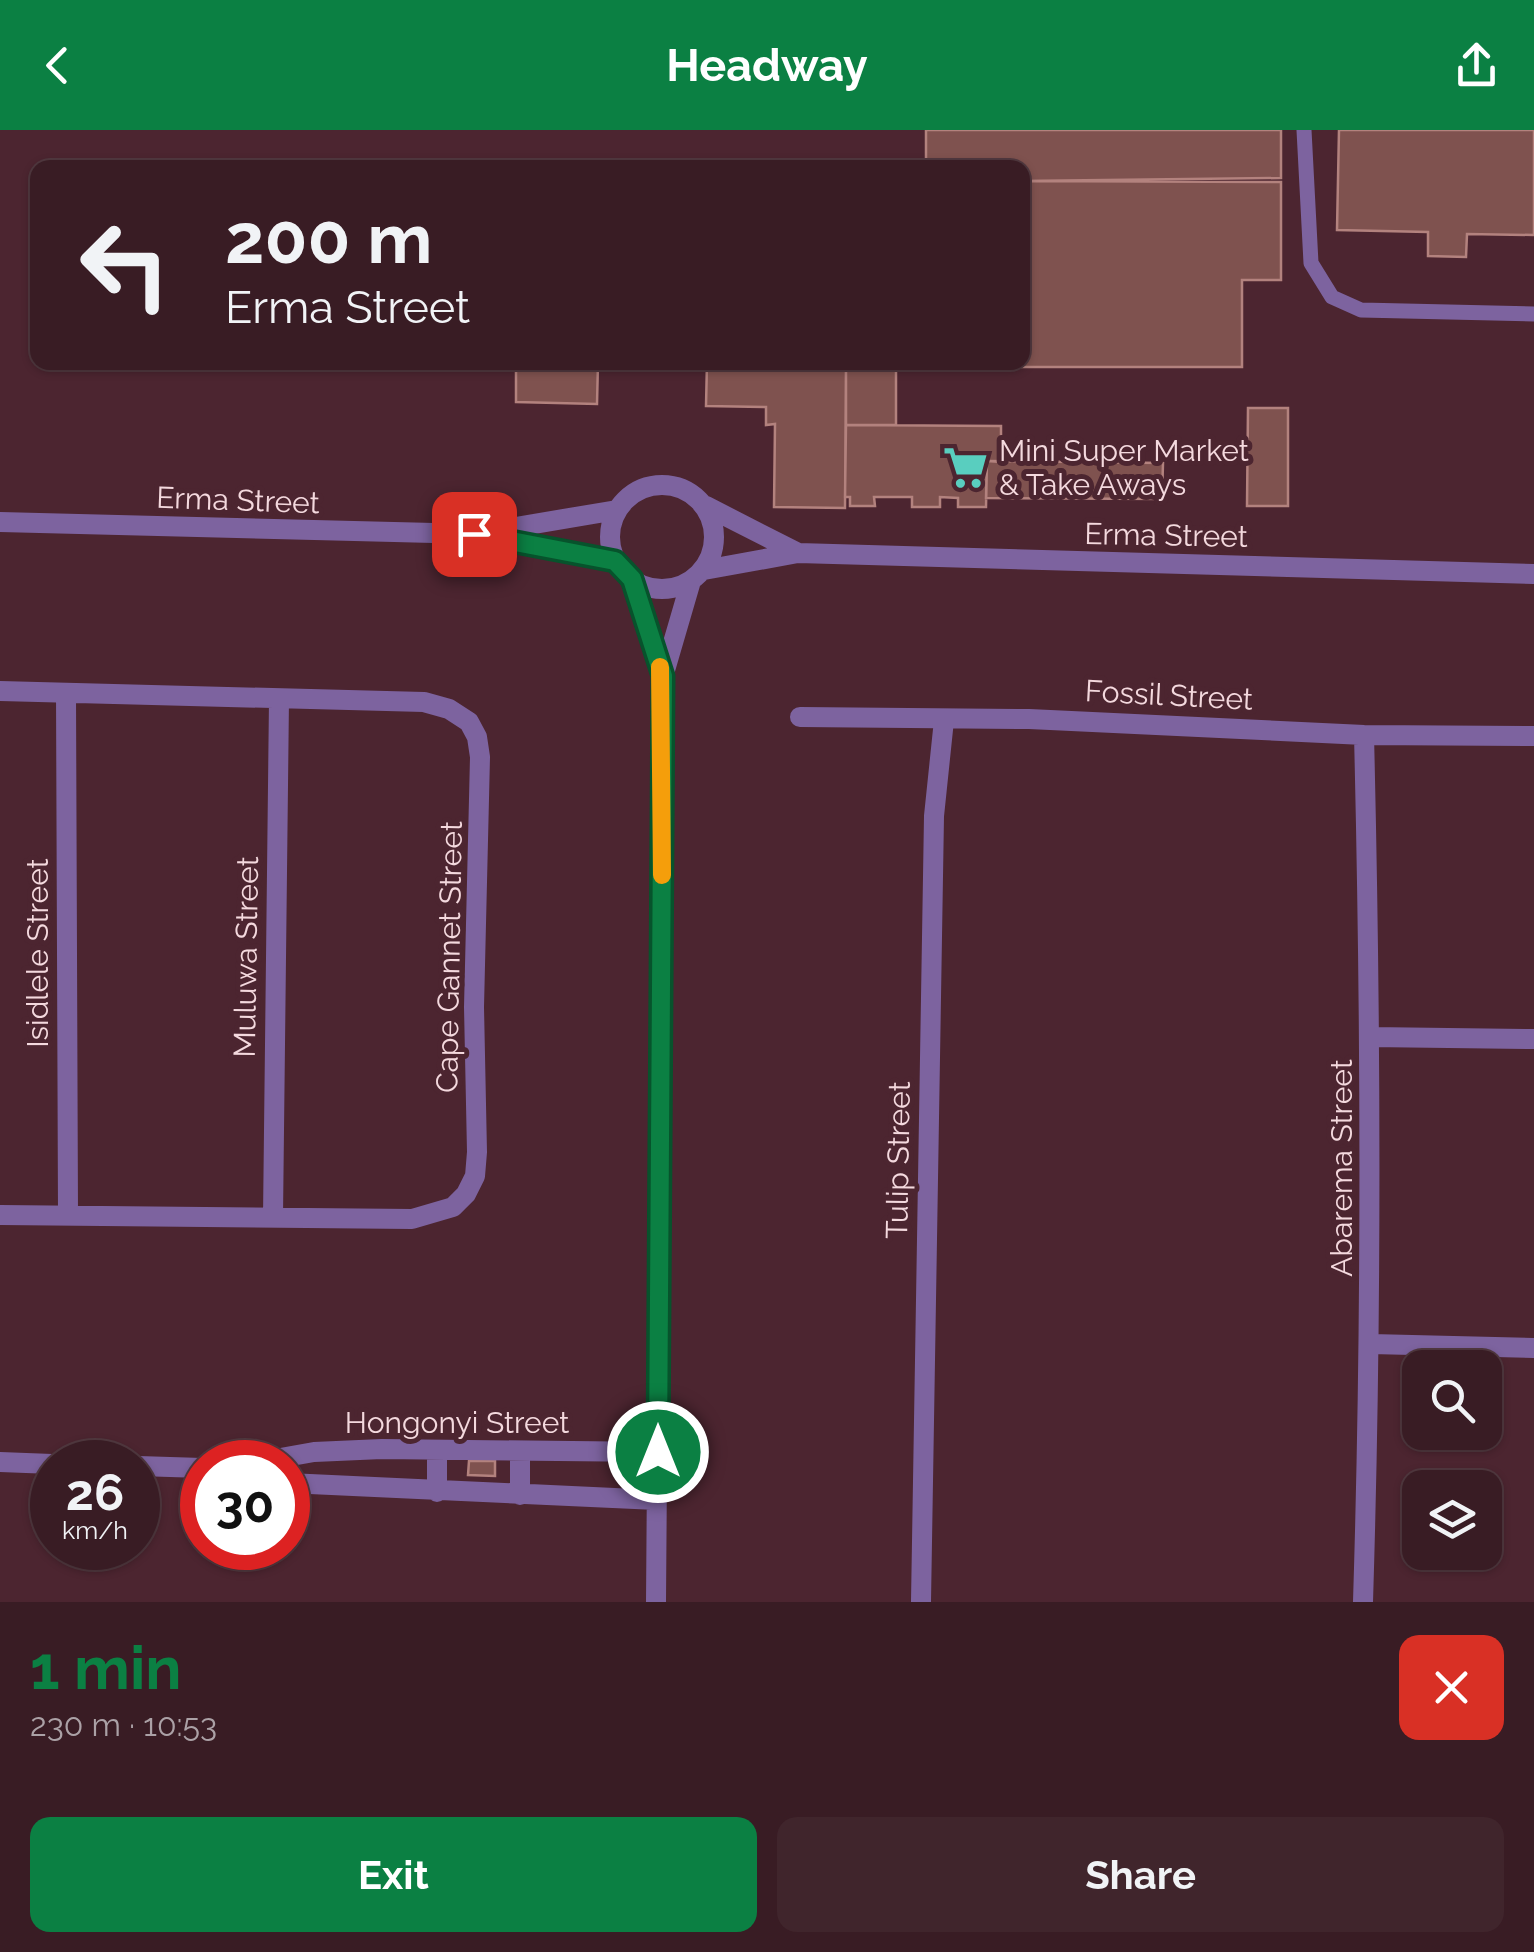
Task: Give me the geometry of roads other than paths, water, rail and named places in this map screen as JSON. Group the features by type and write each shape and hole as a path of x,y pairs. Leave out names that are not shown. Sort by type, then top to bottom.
{"street":[{"path":"663,676 698,575 716,538 705,506 692,493 660,484 628,496 610,526 615,561 632,579 657,590 698,575"},
{"name":"Erma Street","path":"705,506 798,553"},
{"name":"Erma Street","path":"0,522 375,535 474,534 617,510"},
{"name":"Erma Street","path":"474,534 615,561"},
{"name":"Erma Street","path":"698,575 798,553 1534,574"},
{"path":"632,579 663,676 656,1602"},
{"name":"Cape Gannet Street","path":"0,691 424,702 450,709 469,722 478,736 481,790 474,1007 476,1176 453,1207 412,1220 0,1215"},
{"name":"Isidlele Street","path":"66,693 68,1213"},
{"name":"Muluwa Street","path":"273,1217 280,698"},
{"name":"Fossil Street","path":"800,717 1067,720 1364,735 1534,736"},
{"name":"Tulip Street","path":"921,1602 934,816 944,720"},
{"name":"Abarema Street","path":"1363,1602 1371,1344 1371,1036 1364,735"},
{"path":"1371,1036 1534,1039"},
{"path":"1371,1344 1534,1348"},
{"path":"436,1451 437,1492"},
{"path":"520,1452 520,1495"},
{"name":"Hongonyi Street","path":"310,1453 658,1452"},
{"path":"0,1462 30,1463"},
{"path":"310,1484 657,1500"}],"lane":[{"path":"1304,130 1311,263 1332,297 1361,310 1534,314"}],"place":[{"name":"Mini Super Market & Take Aways","path":"966,467"}]}
